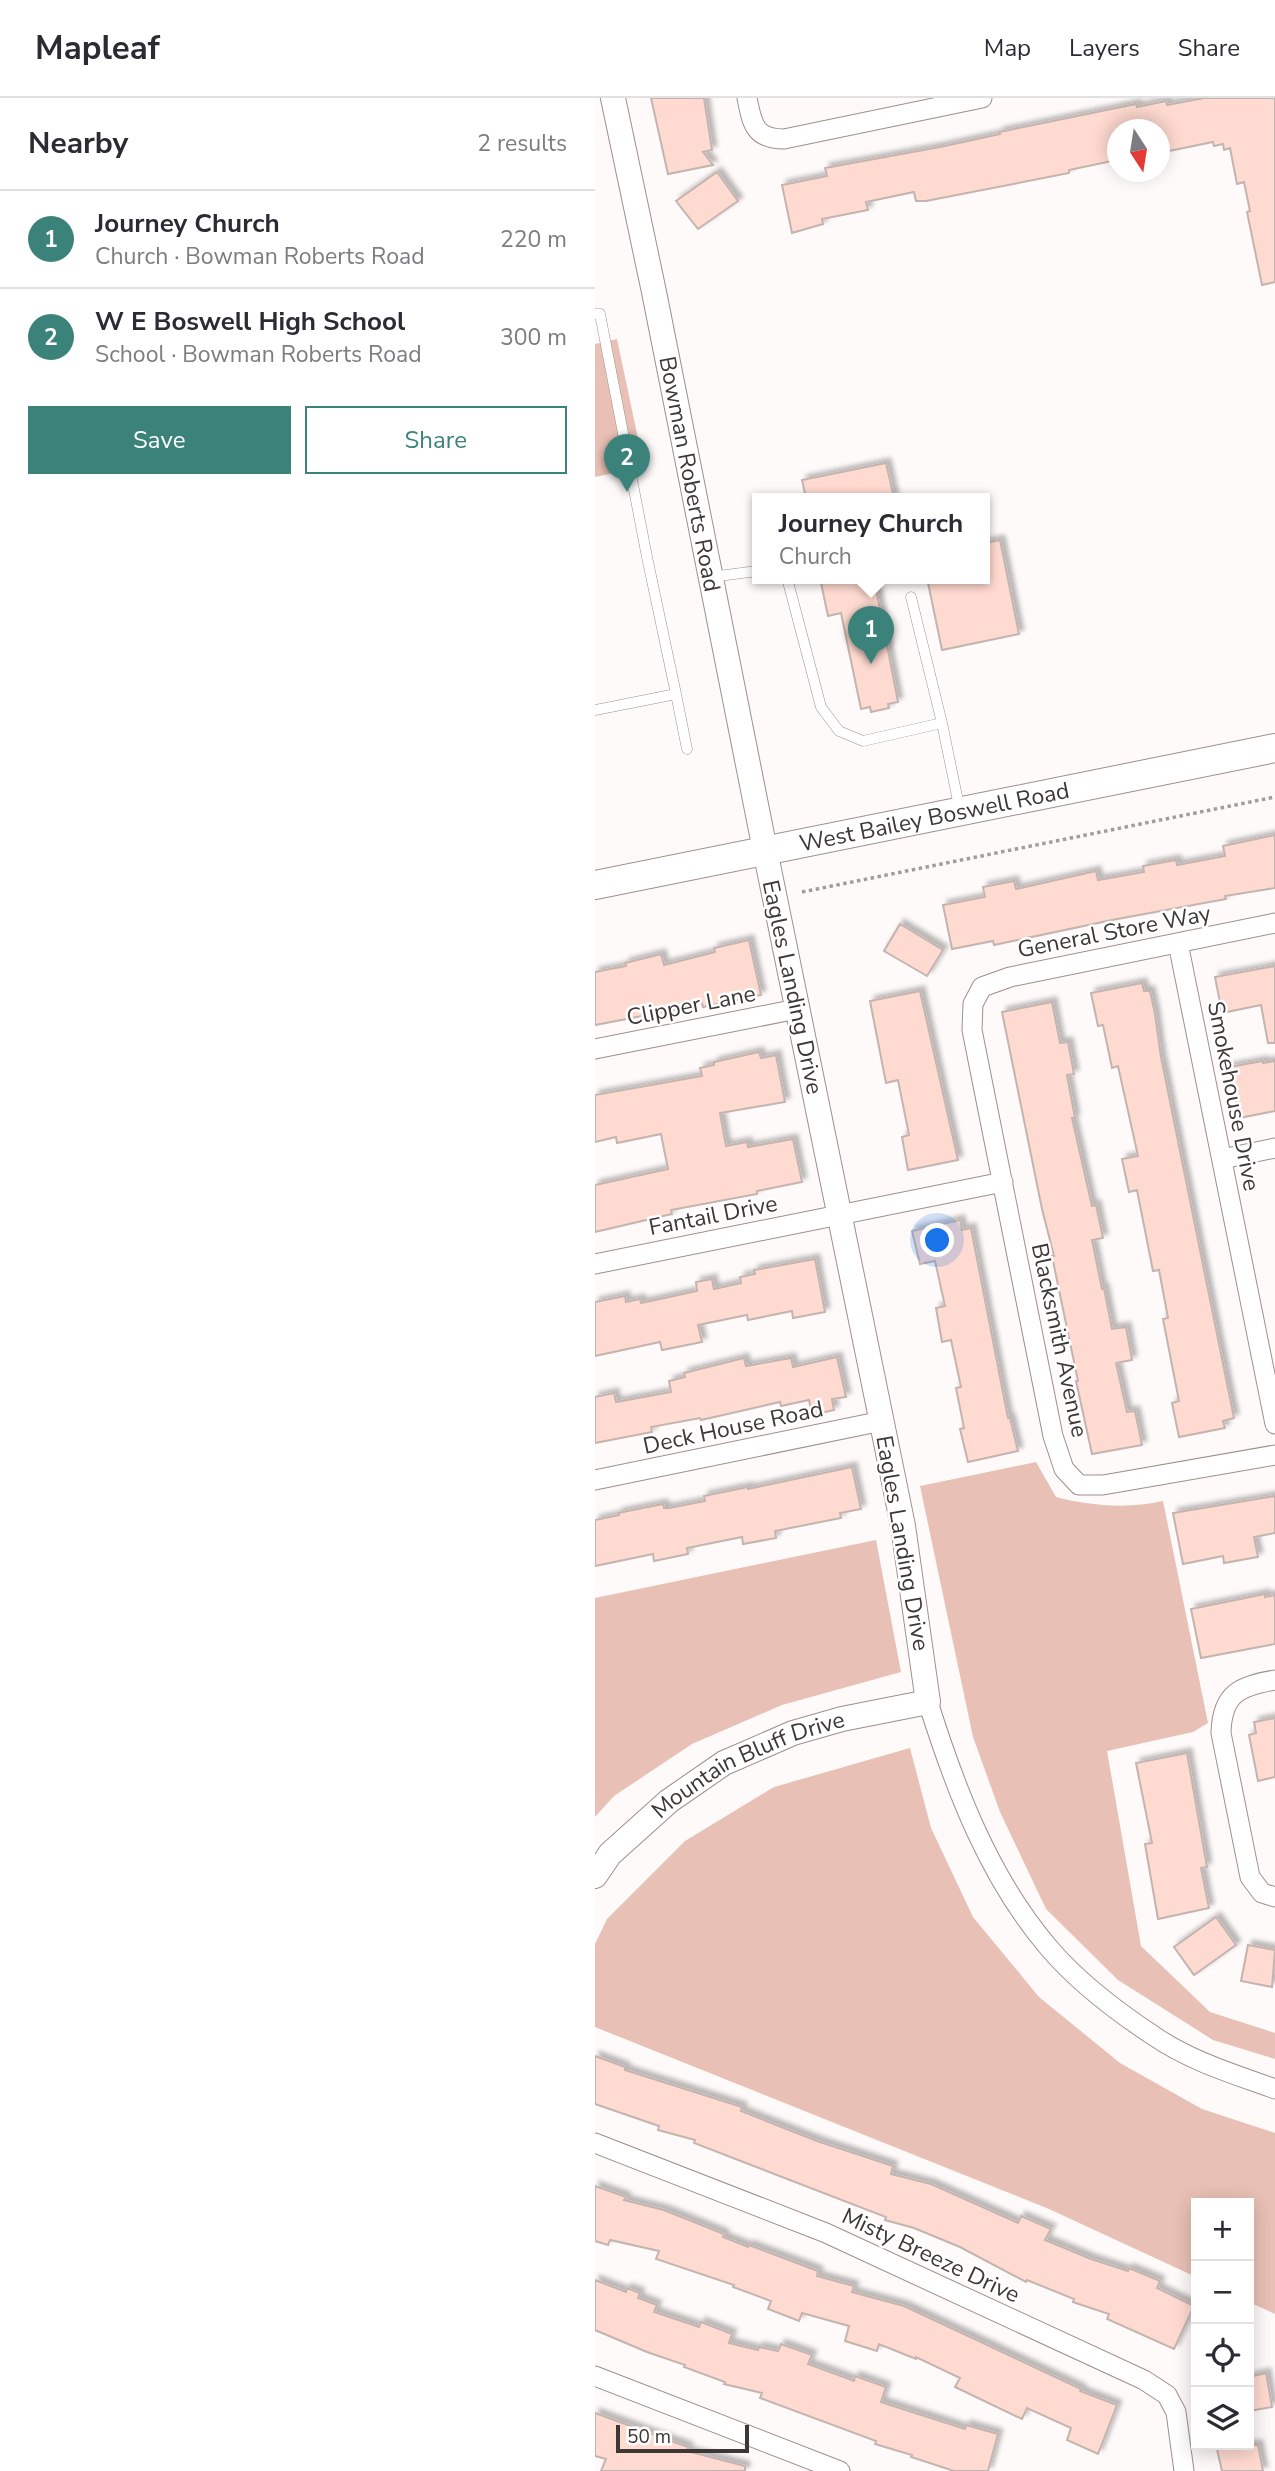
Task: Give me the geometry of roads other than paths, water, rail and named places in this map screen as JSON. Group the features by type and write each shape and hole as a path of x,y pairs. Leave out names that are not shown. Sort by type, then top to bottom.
{"main road":[{"name":"West Bailey Boswell Road","path":"595,885 1275,748"}],"street":[{"name":"Bowman Roberts Road","path":"613,98 765,850"},
{"path":"747,98 752,120 758,131 766,137 784,139 973,99"},
{"name":"Eagles Landing Drive","path":"765,850 903,1526 928,1702 961,1795 987,1855 1010,1894 1048,1947 1085,1985 1155,2038 1212,2066 1275,2089"},
{"name":"General Store Way","path":"973,1004 982,987 1010,977 1275,923"},
{"name":"Smokehouse Drive","path":"1178,943 1275,1424"},
{"name":"Blacksmith Avenue","path":"973,1004 972,1030 1053,1436 1064,1469 1079,1485 1103,1485 1275,1455"},
{"name":"Clipper Lane","path":"595,1049 797,1009"},
{"path":"1222,1159 1275,1148"},
{"name":"Fantail Drive","path":"595,1264 1003,1182"},
{"name":"Deck House Road","path":"595,1480 882,1421"},
{"path":"1268,1895 1250,1877 1221,1732 1222,1714 1228,1700 1241,1689 1275,1680"},
{"name":"Mountain Bluff Drive","path":"595,1876 610,1854 670,1801 723,1763 793,1733 842,1719 928,1702"},
{"name":"Misty Breeze Drive","path":"595,2143 826,2234 1144,2381 1167,2395 1176,2412 1184,2471"},
{"path":"595,2376 839,2471"}],"lane":[{"path":"595,314 600,314 687,749"},
{"path":"710,577 752,572"},
{"path":"789,584 821,707 839,731 863,741 942,723"},
{"path":"911,597 942,723 960,813"},
{"path":"595,710 676,694"}],"place":[{"name":"W E Boswell High School","path":"627,492"},
{"name":"Journey Church","path":"871,664"}]}
